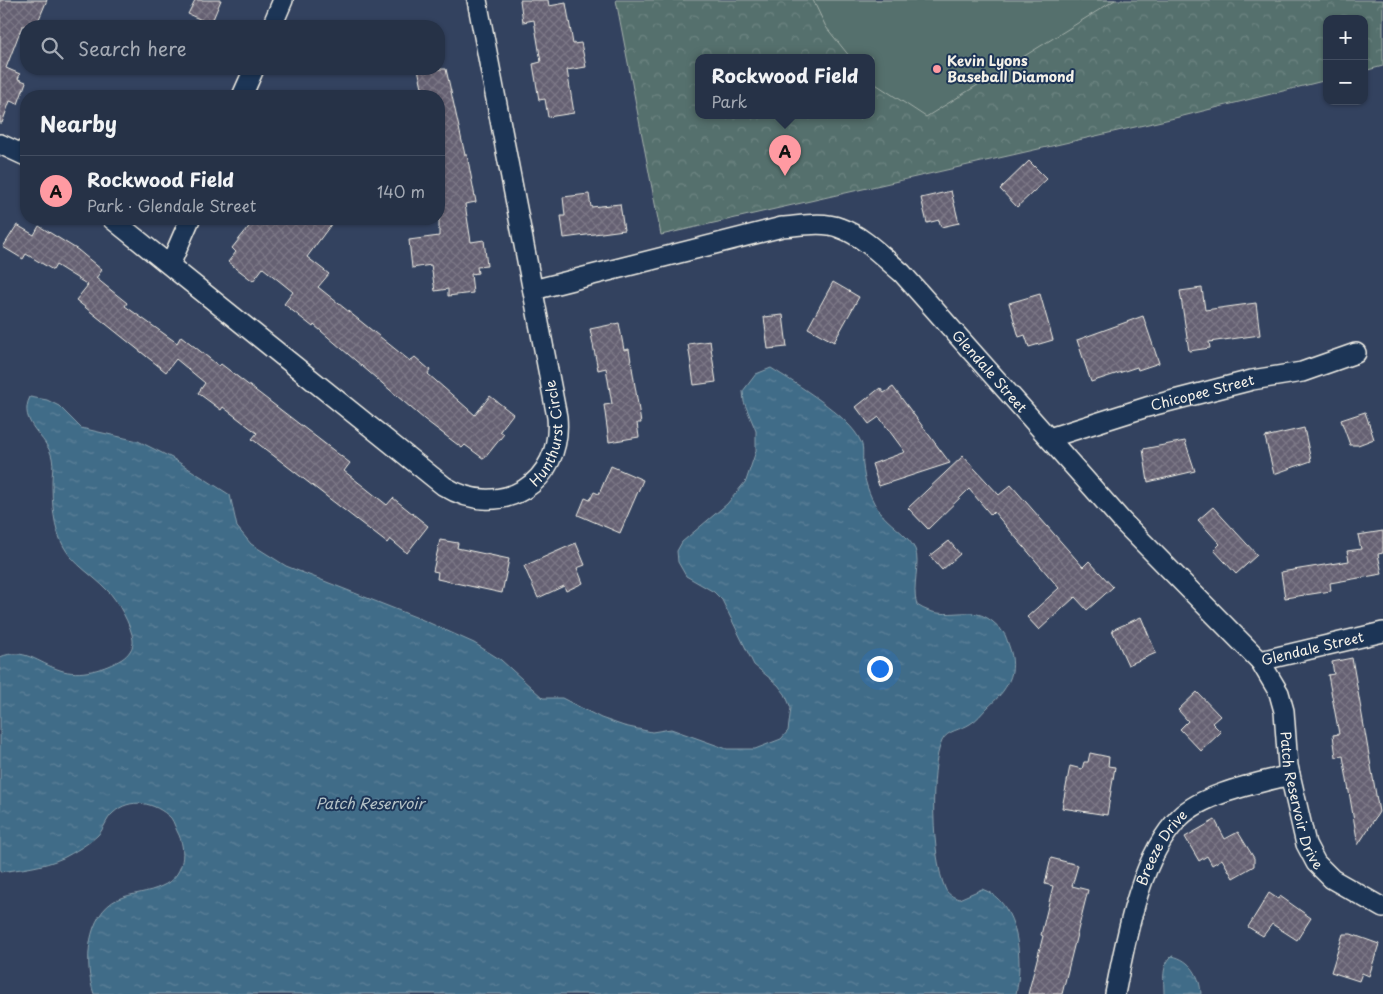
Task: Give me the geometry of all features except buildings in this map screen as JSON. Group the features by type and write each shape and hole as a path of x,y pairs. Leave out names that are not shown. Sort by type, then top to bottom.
{"street":[{"path":"275,20 284,0"},
{"name":"Hunthurst Circle","path":"119,225 444,486 466,497 478,500 502,498 525,489 543,473 554,451 557,440 557,416 477,0"},
{"path":"245,90 251,75"},
{"path":"0,144 20,153"},
{"path":"170,266 187,225"},
{"name":"Glendale Street","path":"533,290 782,227 812,225 838,227 861,239 902,273 1123,522 1260,660 1383,632"},
{"name":"Chicopee Street","path":"1049,438 1147,407 1252,380 1302,372 1356,353"},
{"name":"Patch Reservoir Drive","path":"1260,660 1279,693 1284,710 1290,775 1306,844 1316,863 1332,879 1383,908"},
{"name":"Breeze Drive","path":"1116,994 1129,922 1154,853 1181,816 1210,799 1237,789 1290,775"}],"green space":[{"path":"616,0 1383,0 1383,66 1368,70 1368,15 1323,15 1323,81 1179,117 661,235"},
{"name":"Kevin Lyons Baseball Diamond","path":"813,0 1115,0 926,117 875,84 875,54 848,54 826,27"}],"water":[{"name":"Patch Reservoir","path":"771,368 821,401 855,432 862,444 864,476 874,503 881,514 907,538 915,549 917,555 915,598 917,605 929,611 940,613 982,615 992,621 1006,636 1013,665 1012,673 1005,688 975,721 951,732 942,741 935,771 934,814 937,857 947,892 959,899 982,889 995,896 1004,906 1011,919 1016,934 1018,950 1019,966 1016,994 94,994 89,969 89,955 90,941 99,916 107,906 118,899 146,892 169,882 179,871 183,850 179,835 171,818 158,808 135,803 120,808 113,813 95,838 63,858 40,866 0,872 0,657 9,654 24,655 60,670 76,673 108,666 122,659 133,646 132,634 127,621 111,594 73,559 60,540 53,506 53,461 49,450 30,422 27,414 30,397 47,400 59,406 81,428 138,441 172,458 230,495 237,527 251,544 286,566 423,620 474,643 501,660 543,698 562,698 601,718 624,726 652,732 671,729 727,749 755,749 781,739 788,731 791,708 785,694 778,685 754,665 722,600 714,592 686,576 678,562 677,551 682,542 727,504 746,481 756,451 756,431 744,402 743,391 756,374"},
{"path":"1172,956 1184,961 1193,970 1199,981 1201,994 1164,994 1166,964"}],"place":[{"name":"Kevin Lyons Baseball Diamond","path":"937,69"},
{"name":"Rockwood Field","path":"785,176"}]}
